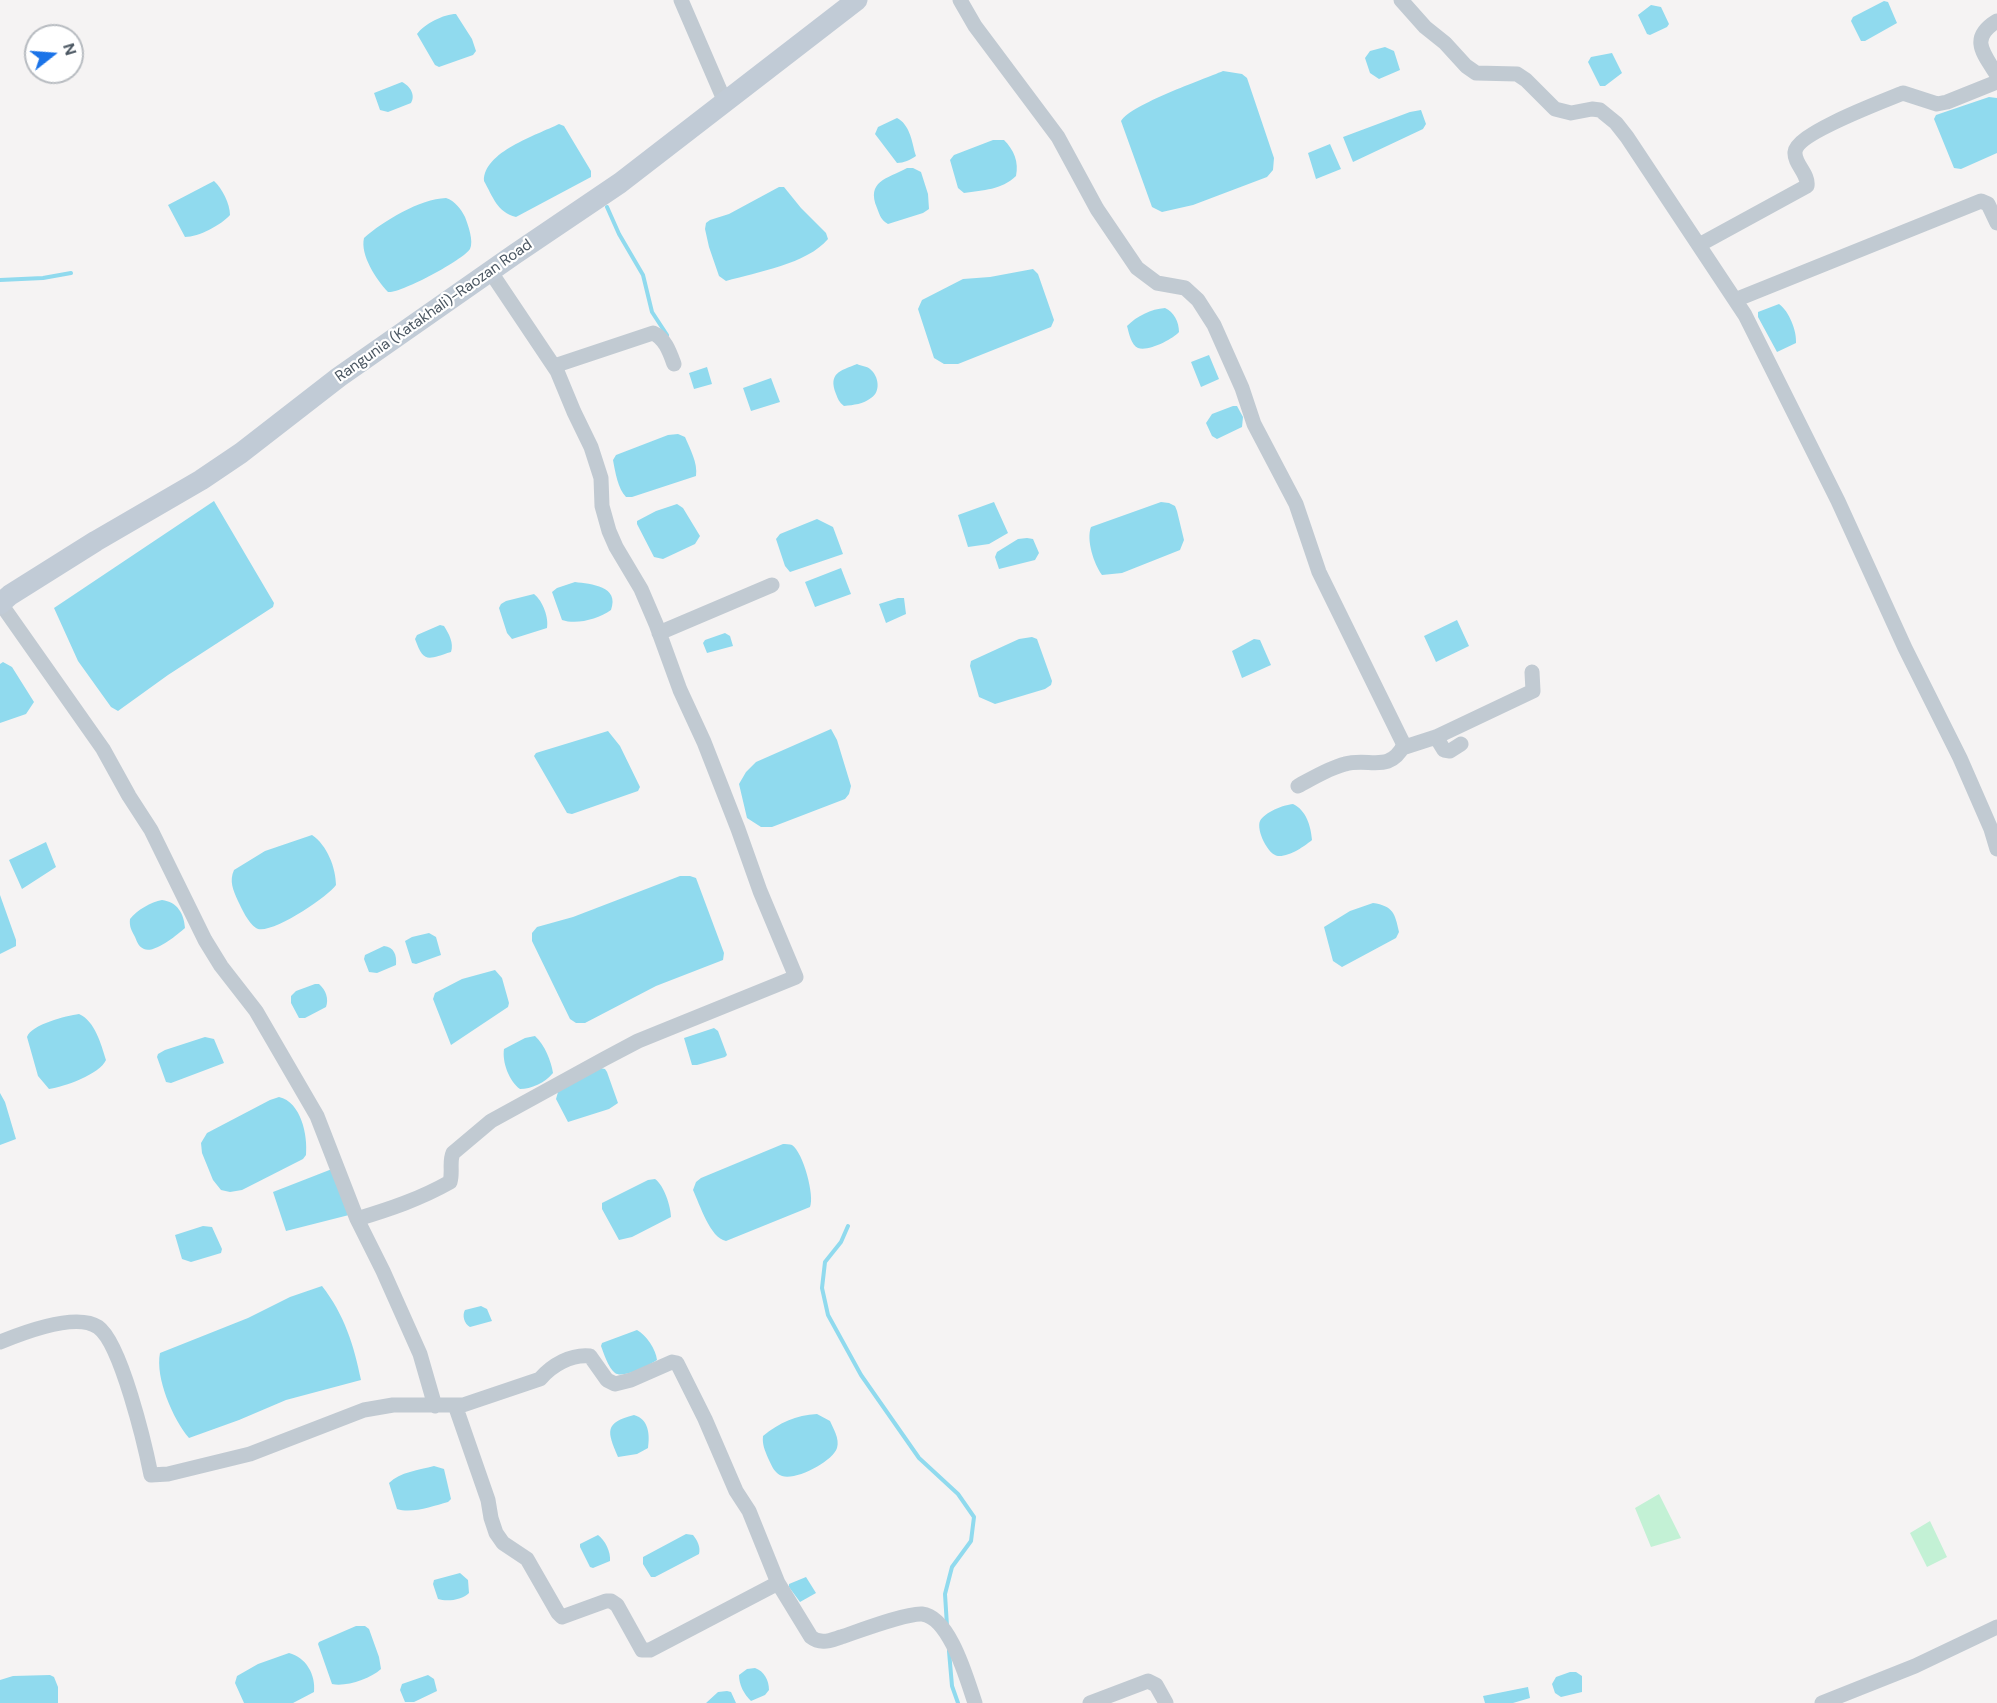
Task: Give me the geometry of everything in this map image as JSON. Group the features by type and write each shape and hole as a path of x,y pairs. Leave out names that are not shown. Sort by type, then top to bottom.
{"main road":[{"name":"Rangunia (Katakhali)-Raozan Road","path":"0,604 10,595 96,541 201,480 242,453 339,377 620,183 857,0"}],"street":[{"path":"681,0 725,102"},
{"path":"960,0 975,26 1058,137 1096,209 1137,268 1157,283 1185,288 1198,300 1214,325 1242,388 1254,424 1296,504 1319,572 1400,734 1404,745 1400,754 1390,761 1375,764 1347,763 1298,786"},
{"path":"1401,0 1425,27 1476,73 1517,74 1539,92 1548,104 1562,112 1600,110 1608,115 1627,136 1745,315 1838,501 1905,648 1964,767 1991,829 1997,849"},
{"path":"1997,21 1986,28 1980,39 1983,51 1997,75"},
{"path":"1699,244 1807,186 1808,181 1795,156 1795,149 1802,140 1824,127 1903,93 1937,104 1997,82"},
{"path":"1735,300 1981,201 1988,204 1997,223"},
{"path":"357,1219 429,1194 450,1182 453,1153 491,1121 527,1100 638,1041 796,977 641,588 616,548 602,506 601,478 596,460 554,366 490,271"},
{"path":"554,366 653,333 658,334 664,342 674,364"},
{"path":"659,633 772,585"},
{"path":"0,604 103,749 151,830 205,940 221,966 256,1011 317,1116 357,1219 420,1354 435,1406"},
{"path":"1402,748 1436,737 1533,692 1532,672"},
{"path":"1436,737 1444,750 1450,751 1461,744"},
{"path":"0,1342 21,1333 62,1323 97,1326 105,1334 124,1377 152,1475 168,1474 250,1454 364,1410 393,1405 463,1405 540,1379 548,1370 580,1355 590,1356 607,1380 615,1384 631,1380 672,1362 677,1363 705,1419 736,1491 749,1511 778,1583 811,1637 815,1641 824,1642 912,1615 924,1614 937,1621 959,1656 975,1703"},
{"path":"455,1405 488,1500 490,1518 496,1533 503,1543 527,1559 562,1617 611,1601 617,1605 642,1650 650,1650 778,1583"},
{"path":"1822,1703 1915,1666 1997,1627"},
{"path":"1090,1703 1148,1681 1156,1685 1166,1703"}],"green space":[{"path":"1659,1494 1681,1538 1651,1547 1635,1508"},
{"path":"1930,1521 1947,1557 1927,1567 1910,1533"}],"water":[{"path":"1884,1 1888,2 1897,23 1861,41 1851,21 1853,17"},
{"path":"1651,5 1661,7 1669,24 1650,35 1647,34 1638,15"},
{"path":"456,14 472,39 476,51 473,55 439,67 435,65 417,34 435,20"},
{"path":"1385,47 1394,51 1400,70 1379,79 1370,73 1365,58 1370,51"},
{"path":"1612,53 1622,73 1605,86 1600,86 1588,62 1591,57"},
{"path":"1223,71 1242,74 1247,78 1274,158 1273,170 1267,177 1193,205 1162,212 1152,207 1121,121 1128,114 1153,100"},
{"path":"402,82 411,91 413,97 411,103 388,112 380,110 374,93"},
{"path":"1989,97 1997,98 1997,153 1961,169 1954,168 1934,119 1936,115"},
{"path":"1421,110 1426,124 1423,129 1353,162 1343,137"},
{"path":"897,118 907,128 916,156 897,163 875,134 878,127"},
{"path":"559,124 564,126 591,171 591,177 516,217 504,212 496,203 484,181 486,171 492,161 525,139"},
{"path":"993,140 1004,140 1011,148 1016,161 1016,176 998,187 964,193 958,188 950,160 954,155"},
{"path":"1330,144 1341,169 1316,179 1308,153"},
{"path":"907,168 921,172 928,194 929,209 888,224 882,219 874,199 876,186 886,178"},
{"path":"214,181 225,196 230,215 209,230 185,237 168,205"},
{"path":"779,187 784,187 826,233 828,239 819,248 795,261 726,281 719,276 709,247 706,223 729,214"},
{"path":"446,198 462,211 465,217 471,237 470,249 456,261 431,275 405,288 388,292 374,274 367,259 363,245 364,238 402,212 425,202"},
{"path":"1033,269 1038,274 1054,320 1051,327 958,364 944,364 934,358 918,309 922,300 963,279 990,277"},
{"path":"1779,304 1792,322 1796,343 1777,352 1758,317 1758,312"},
{"path":"1165,308 1175,318 1179,332 1154,347 1138,348 1127,326 1145,314"},
{"path":"1209,355 1219,379 1201,387 1191,362"},
{"path":"857,364 873,372 878,384 876,392 865,402 844,406 836,394 835,377 841,371"},
{"path":"707,367 712,384 694,389 689,373"},
{"path":"771,378 780,402 751,411 743,388"},
{"path":"1237,406 1243,417 1242,427 1217,439 1212,436 1206,423 1212,414"},
{"path":"678,434 685,437 691,451 696,466 696,476 626,497 616,474 613,460 616,455 668,435"},
{"path":"214,501 274,603 273,607 168,675 118,711 111,707 78,661 54,608"},
{"path":"994,502 1008,533 989,544 968,547 958,515"},
{"path":"1161,502 1175,506 1177,511 1184,540 1180,550 1122,573 1102,575 1092,552 1089,538 1091,527"},
{"path":"677,504 683,508 700,536 695,544 663,559 654,557 637,521"},
{"path":"817,519 833,527 843,554 790,572 785,566 776,539 780,534"},
{"path":"1018,539 1033,539 1039,553 1035,560 999,569 995,557 997,552"},
{"path":"841,568 851,594 815,607 805,582"},
{"path":"575,582 596,585 608,591 613,602 611,610 587,620 574,622 562,620 552,592"},
{"path":"534,594 545,610 547,628 512,639 507,633 499,608 506,601"},
{"path":"904,598 906,614 886,623 879,604"},
{"path":"1457,620 1469,646 1436,662 1424,636"},
{"path":"440,625 444,626 449,635 452,645 451,652 428,658 421,653 415,639 417,635"},
{"path":"725,633 730,636 733,646 707,653 703,643 705,640"},
{"path":"1032,637 1037,639 1052,681 1051,685 1045,689 995,704 979,697 970,666 971,661 1019,639"},
{"path":"1254,639 1260,640 1271,665 1242,678 1232,651"},
{"path":"3,662 12,667 34,702 26,714 0,723 0,664"},
{"path":"831,729 837,740 851,786 845,799 772,827 761,827 747,818 739,784 746,772 756,762"},
{"path":"608,731 620,746 640,787 638,791 572,814 567,813 534,756 536,753"},
{"path":"1293,804 1307,819 1312,840 1292,853 1282,856 1274,855 1264,842 1260,821 1275,810"},
{"path":"312,835 330,857 336,885 310,906 284,922 263,929 256,928 250,923 235,893 232,882 234,870 265,851"},
{"path":"46,842 56,867 22,889 9,860"},
{"path":"680,876 696,878 724,953 723,960 656,986 585,1023 576,1023 570,1019 532,941 532,933 537,927 573,917"},
{"path":"0,895 16,946 0,954"},
{"path":"162,900 172,903 179,909 185,928 154,949 144,949 138,944 130,919 144,907"},
{"path":"1373,903 1389,908 1396,920 1399,932 1396,938 1342,967 1333,961 1324,927 1350,911"},
{"path":"429,933 436,937 441,955 416,964 412,963 405,941"},
{"path":"384,946 394,952 396,965 377,973 369,972 364,959 365,955"},
{"path":"495,970 502,978 508,1007 451,1045 433,999 435,993 462,979"},
{"path":"319,984 325,992 326,1007 305,1018 299,1018 291,1003 291,996 296,991"},
{"path":"79,1014 85,1017 93,1027 106,1060 89,1075 72,1083 49,1089 38,1076 27,1037 35,1028"},
{"path":"714,1028 718,1031 727,1055 692,1065 684,1038"},
{"path":"535,1036 547,1053 553,1073 538,1085 520,1089 507,1071 504,1049 525,1038"},
{"path":"205,1037 214,1039 224,1063 171,1083 166,1082 158,1054"},
{"path":"600,1068 607,1072 618,1103 609,1109 568,1122 556,1099 558,1092"},
{"path":"0,1093 16,1139 0,1145"},
{"path":"279,1097 293,1105 302,1120 306,1138 306,1155 303,1159 242,1190 230,1192 221,1190 213,1180 202,1153 201,1143 207,1133"},
{"path":"783,1144 792,1145 796,1149 804,1165 811,1194 810,1207 726,1241 720,1239 710,1228 702,1212 693,1190 696,1182"},
{"path":"332,1169 349,1215 286,1231 273,1192"},
{"path":"655,1179 666,1196 671,1217 632,1237 619,1240 602,1209 602,1203 648,1180"},
{"path":"203,1226 212,1227 222,1249 221,1253 191,1262 182,1259 175,1235"},
{"path":"322,1286 347,1330 361,1380 286,1400 189,1438 177,1420 167,1398 160,1374 160,1353 248,1318 290,1297"},
{"path":"481,1306 487,1309 492,1321 470,1327 464,1319 465,1310"},
{"path":"637,1330 650,1343 657,1360 630,1373 615,1373 606,1360 602,1343"},
{"path":"817,1414 830,1421 834,1430 838,1445 834,1453 822,1464 804,1473 788,1477 779,1475 768,1458 763,1445 763,1436 788,1421"},
{"path":"634,1415 646,1424 649,1438 648,1448 637,1454 618,1457 610,1434 611,1429 617,1421"},
{"path":"434,1466 444,1469 451,1499 448,1502 422,1509 409,1511 397,1509 389,1483 404,1474"},
{"path":"686,1534 693,1535 696,1539 699,1554 651,1577 643,1564 643,1557"},
{"path":"598,1535 607,1546 610,1561 593,1568 590,1567 580,1544"},
{"path":"460,1573 468,1580 469,1593 454,1600 438,1599 433,1584 434,1580"},
{"path":"806,1577 816,1593 800,1602 789,1584"},
{"path":"356,1626 365,1626 369,1629 381,1669 358,1681 332,1684 318,1644"},
{"path":"289,1653 300,1658 309,1668 314,1692 293,1703 244,1703 235,1683 237,1676 258,1664"},
{"path":"755,1668 765,1676 769,1690 765,1695 751,1701 742,1689 739,1675 747,1669"},
{"path":"1576,1672 1582,1676 1582,1692 1561,1697 1555,1693 1552,1684 1556,1677"},
{"path":"50,1675 54,1677 58,1687 58,1703 0,1703 0,1680 13,1676"},
{"path":"428,1675 434,1679 437,1691 414,1702 405,1702 400,1690 402,1684"},
{"path":"1528,1687 1530,1698 1513,1703 1485,1703 1483,1696"},
{"path":"718,1692 731,1692 736,1703 706,1703"}],"waterway":[{"path":"607,207 619,234 643,275 652,312 667,335"},
{"path":"0,280 43,278 71,273"},
{"path":"848,1226 841,1242 825,1262 822,1288 828,1315 861,1375 919,1458 958,1494 974,1517 971,1541 952,1567 945,1594 947,1626"},
{"path":"949,1651 952,1686 958,1703"}]}
